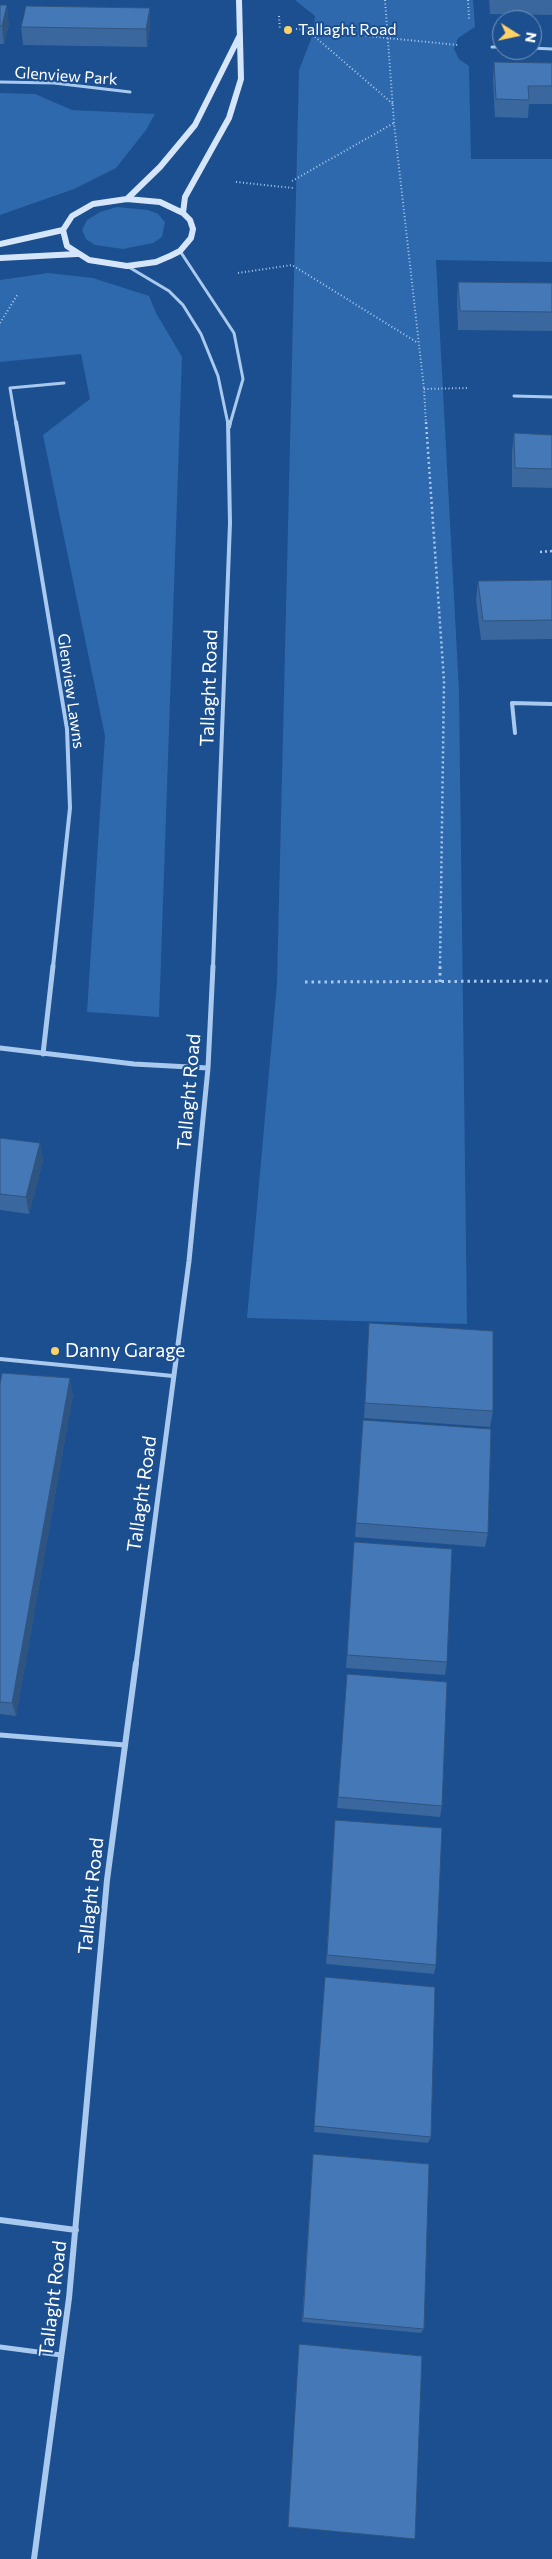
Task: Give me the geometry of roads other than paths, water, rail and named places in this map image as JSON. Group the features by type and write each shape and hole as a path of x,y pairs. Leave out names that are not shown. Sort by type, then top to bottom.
{"street":[{"path":"183,213 185,197 229,118 241,79 239,0"},
{"path":"128,199 160,167 195,125 217,85 240,34"},
{"name":"Glenview Park","path":"0,82 54,83 130,92"},
{"path":"128,199 160,202 183,213 190,220 193,228 191,238 180,251 156,262 128,266 104,264 77,254 67,246 63,230 67,221 80,211 105,201 128,199"},
{"path":"0,244 63,230"},
{"name":"Tallaght Road","path":"180,251 234,333 243,379 229,428"},
{"path":"0,258 77,254"},
{"name":"Tallaght Road","path":"34,2559 76,2230 106,1880 188,1261 208,1068 230,523 229,428 218,376 201,334 183,305 169,291 128,266"},
{"name":"Glenview Lawns","path":"42,1054 70,808 68,749 67,729 10,388 64,383"},
{"path":"514,396 552,397"},
{"path":"515,733 512,703 552,704"},
{"path":"0,1048 42,1054 208,1068"},
{"path":"0,2220 18,2224 76,2230"}],"lane":[{"path":"0,1359 105,1371 173,1376"},
{"path":"0,1735 125,1745"},
{"path":"0,2347 61,2355"}],"place":[{"name":"Tallaght Road","path":"288,30"},
{"name":"Danny Garage","path":"55,1351"}]}
